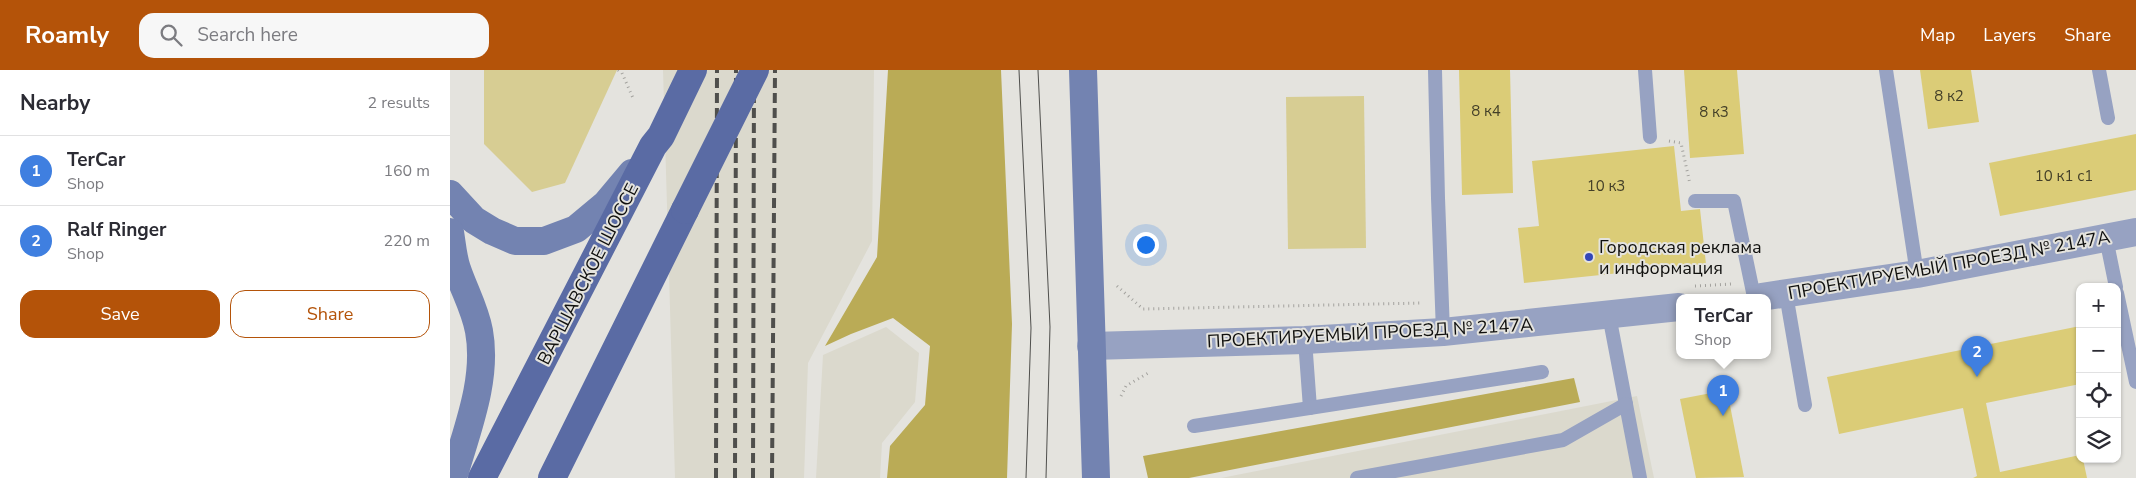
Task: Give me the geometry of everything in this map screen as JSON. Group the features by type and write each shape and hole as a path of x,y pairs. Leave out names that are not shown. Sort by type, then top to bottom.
{"main road":[{"name":"ВАРШАВСКОЕ ШОССЕ","path":"482,478 693,70"},
{"path":"552,478 755,70"}],"street":[{"path":"1082,70 1096,478"},
{"path":"450,194 474,220 492,231 515,241 544,241 576,229 606,204 657,141"},
{"path":"450,232 452,272 473,308 479,332 481,356 474,410 453,478"},
{"name":"ПРОЕКТИРУЕМЫЙ ПРОЕЗД № 2147А","path":"1766,291 1917,274 2136,232"},
{"name":"ПРОЕКТИРУЕМЫЙ ПРОЕЗД № 2147А","path":"1091,346 1305,340 1443,332 1609,315 1676,299"}],"lane":[{"path":"1436,70 1443,332"},
{"path":"1645,70 1650,137"},
{"path":"1886,70 1917,274"},
{"path":"2099,70 2108,118"},
{"path":"1695,202 1734,201 1766,291"},
{"path":"2106,238 2115,283"},
{"path":"2121,300 2129,314 2136,382"},
{"path":"1771,305 1805,404"},
{"path":"1609,315 1640,478"},
{"path":"1305,340 1310,408"},
{"path":"1194,426 1542,372"},
{"path":"1357,478 1562,440 1626,404"}],"path":[{"path":"618,70 622,73 633,98"},
{"path":"1650,137 1681,143 1695,202"},
{"path":"1114,283 1143,309 1442,302"},
{"path":"1726,294 1766,291"}],"shaded area":[{"path":"484,70 617,70 565,183 532,192 484,144"},
{"path":"663,70 874,70 872,241 808,363 804,478 675,478"},
{"path":"888,70 1001,70 1012,324 1007,478 887,478 890,446 925,405 930,346 893,318 825,346 877,257"},
{"path":"1364,96 1366,248 1288,249 1286,97"},
{"path":"886,327 919,353 915,402 882,443 880,478 816,478 823,355"},
{"path":"1574,378 1580,402 1189,478 1148,478 1143,456"},
{"path":"1637,396 1654,478 1221,478"}],"building":[{"path":"1459,70 1510,70 1513,193 1462,195"},
{"path":"1684,70 1737,70 1744,154 1690,158"},
{"path":"1920,70 1971,70 1979,122 1928,129"},
{"path":"2136,134 2136,190 2000,216 1989,163"},
{"path":"1674,146 1681,211 1700,209 1706,264 1524,283 1518,228 1539,226 1532,161"},
{"path":"2076,327 2076,385 1986,403 2000,472 2076,456 2076,463 2084,463 2087,478 1973,478 1977,476 1963,408 1839,434 1827,377"},
{"path":"1727,390 1744,477 1696,478 1680,399"}],"tram line":[{"path":"1019,70 1031,328 1026,478"},
{"path":"1038,70 1050,327 1046,478"}],"railway":[{"path":"716,478 717,70"},
{"path":"735,478 736,70"},
{"path":"753,478 754,70"},
{"path":"772,478 775,70"}],"place":[{"name":"Городская реклама и информация","path":"1589,257"},
{"name":"Ralf Ringer","path":"1977,377"},
{"name":"TerCar","path":"1723,416"}]}
